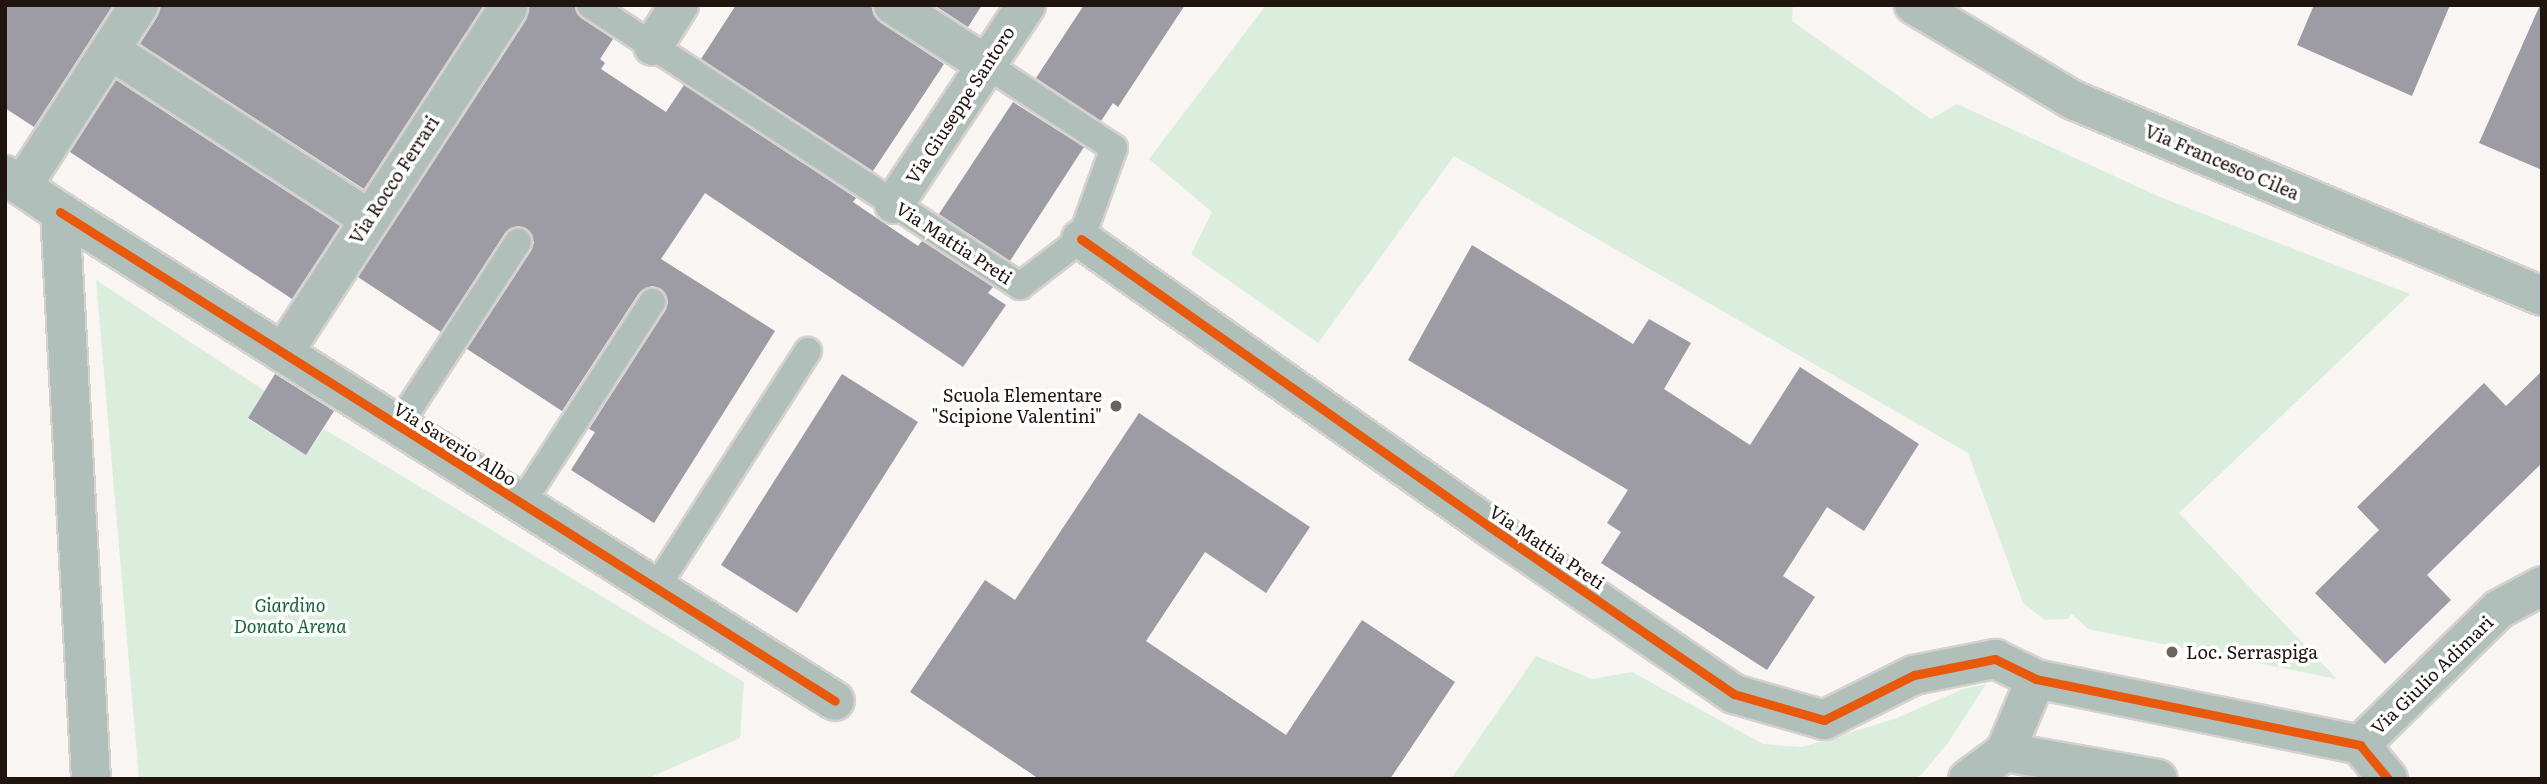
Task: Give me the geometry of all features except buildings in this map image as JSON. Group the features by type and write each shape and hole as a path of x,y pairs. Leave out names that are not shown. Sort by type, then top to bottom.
{"street":[{"path":"13,180 110,51 139,5"},
{"path":"653,46 679,5"},
{"path":"893,5 985,64"},
{"name":"Via Giuseppe Santoro","path":"894,204 1026,5"},
{"name":"Via Francesco Cilea","path":"1914,5 2073,100 2542,296"},
{"name":"Via Rocco Ferrari","path":"283,353 508,8"},
{"path":"110,51 369,219"},
{"name":"Via Saverio Albo","path":"13,180 835,701"},
{"path":"60,212 91,779"},
{"name":"Via Mattia Preti","path":"1081,239 1490,527 1734,694 1824,720 1914,675 1995,659 2036,679 2360,746"},
{"name":"Via Giulio Adimari","path":"2360,746 2500,609 2542,586"},
{"path":"1969,779 2006,752 2036,679"},
{"path":"2360,746 2388,779"},
{"path":"2006,752 2158,779"}],"lane":[{"name":"Via Mattia Preti","path":"590,5 1020,286 1081,239"},
{"path":"985,64 1114,148 1081,239"},
{"path":"398,426 518,242"},
{"path":"521,503 652,302"},
{"path":"655,589 808,351"}],"green space":[{"path":"1266,5 1793,5 1792,21 1931,119 1957,104 2160,197 2410,294 2179,513 2337,679 2088,629 2072,614 2067,619 2045,620 2023,603 1968,453 1454,156 1318,343 1191,254 1212,212 1149,159"},
{"name":"Giardino Donato Arena","path":"96,280 265,391 248,419 306,455 324,429 744,682 740,738 646,779 139,779"},
{"path":"1536,656 1592,679 1632,672 1763,744 1802,747 1897,718 1963,689 1986,684 1948,743 1921,775 1912,779 1451,779"}],"cycle path":[{"path":"60,212 835,701"},
{"path":"1081,239 1490,527 1734,694 1824,720 1914,675 1995,659 2036,679 2360,745 2388,779"}],"place":[{"name":"Scuola Elementare \"Scipione Valentini\"","path":"1116,406"},
{"name":"Loc. Serraspiga","path":"2172,652"}]}
